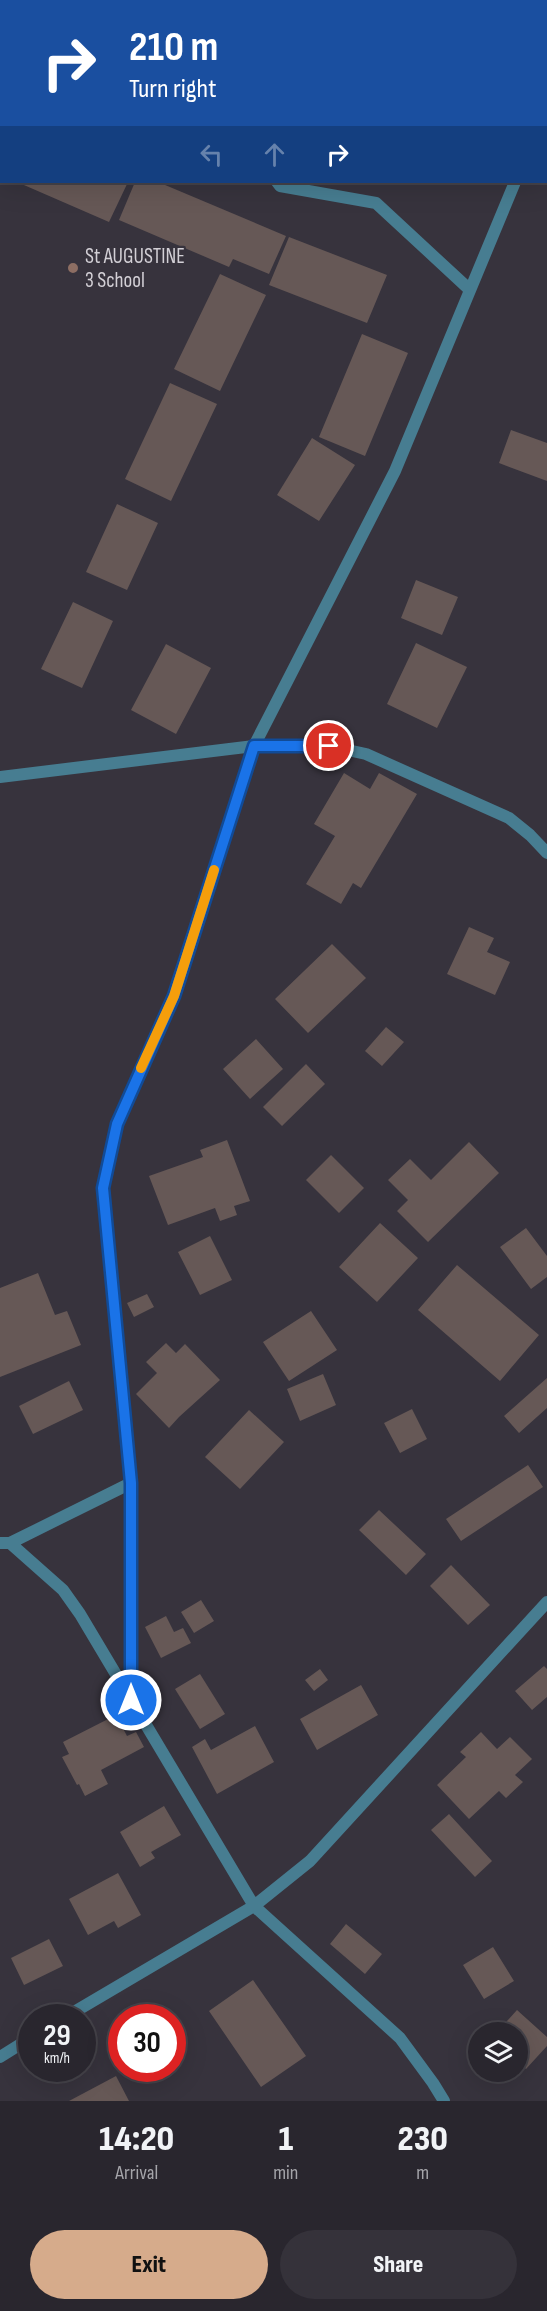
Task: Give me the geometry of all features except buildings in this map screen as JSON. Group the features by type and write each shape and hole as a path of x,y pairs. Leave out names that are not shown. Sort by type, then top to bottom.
{"street":[{"path":"278,183 280,186 376,202 470,290"},
{"path":"131,1700 131,1483 103,1188 117,1124 174,996 254,746 394,471 515,183"},
{"path":"0,777 254,746 329,746 366,754 509,818 547,853"},
{"path":"131,1483 5,1543 63,1590 80,1614 254,1906 400,2038 434,2083 444,2101"},
{"path":"88,2004 254,1906 310,1861 547,1602"},
{"path":"0,2057 18,2046"}],"slow traffic":[{"path":"141,1068 174,996 214,870"}],"place":[{"name":"St AUGUSTINE 3 School","path":"73,268"}],"route":[{"path":"131,1700 131,1483 103,1188 117,1124 174,996 254,746 329,746"}]}
